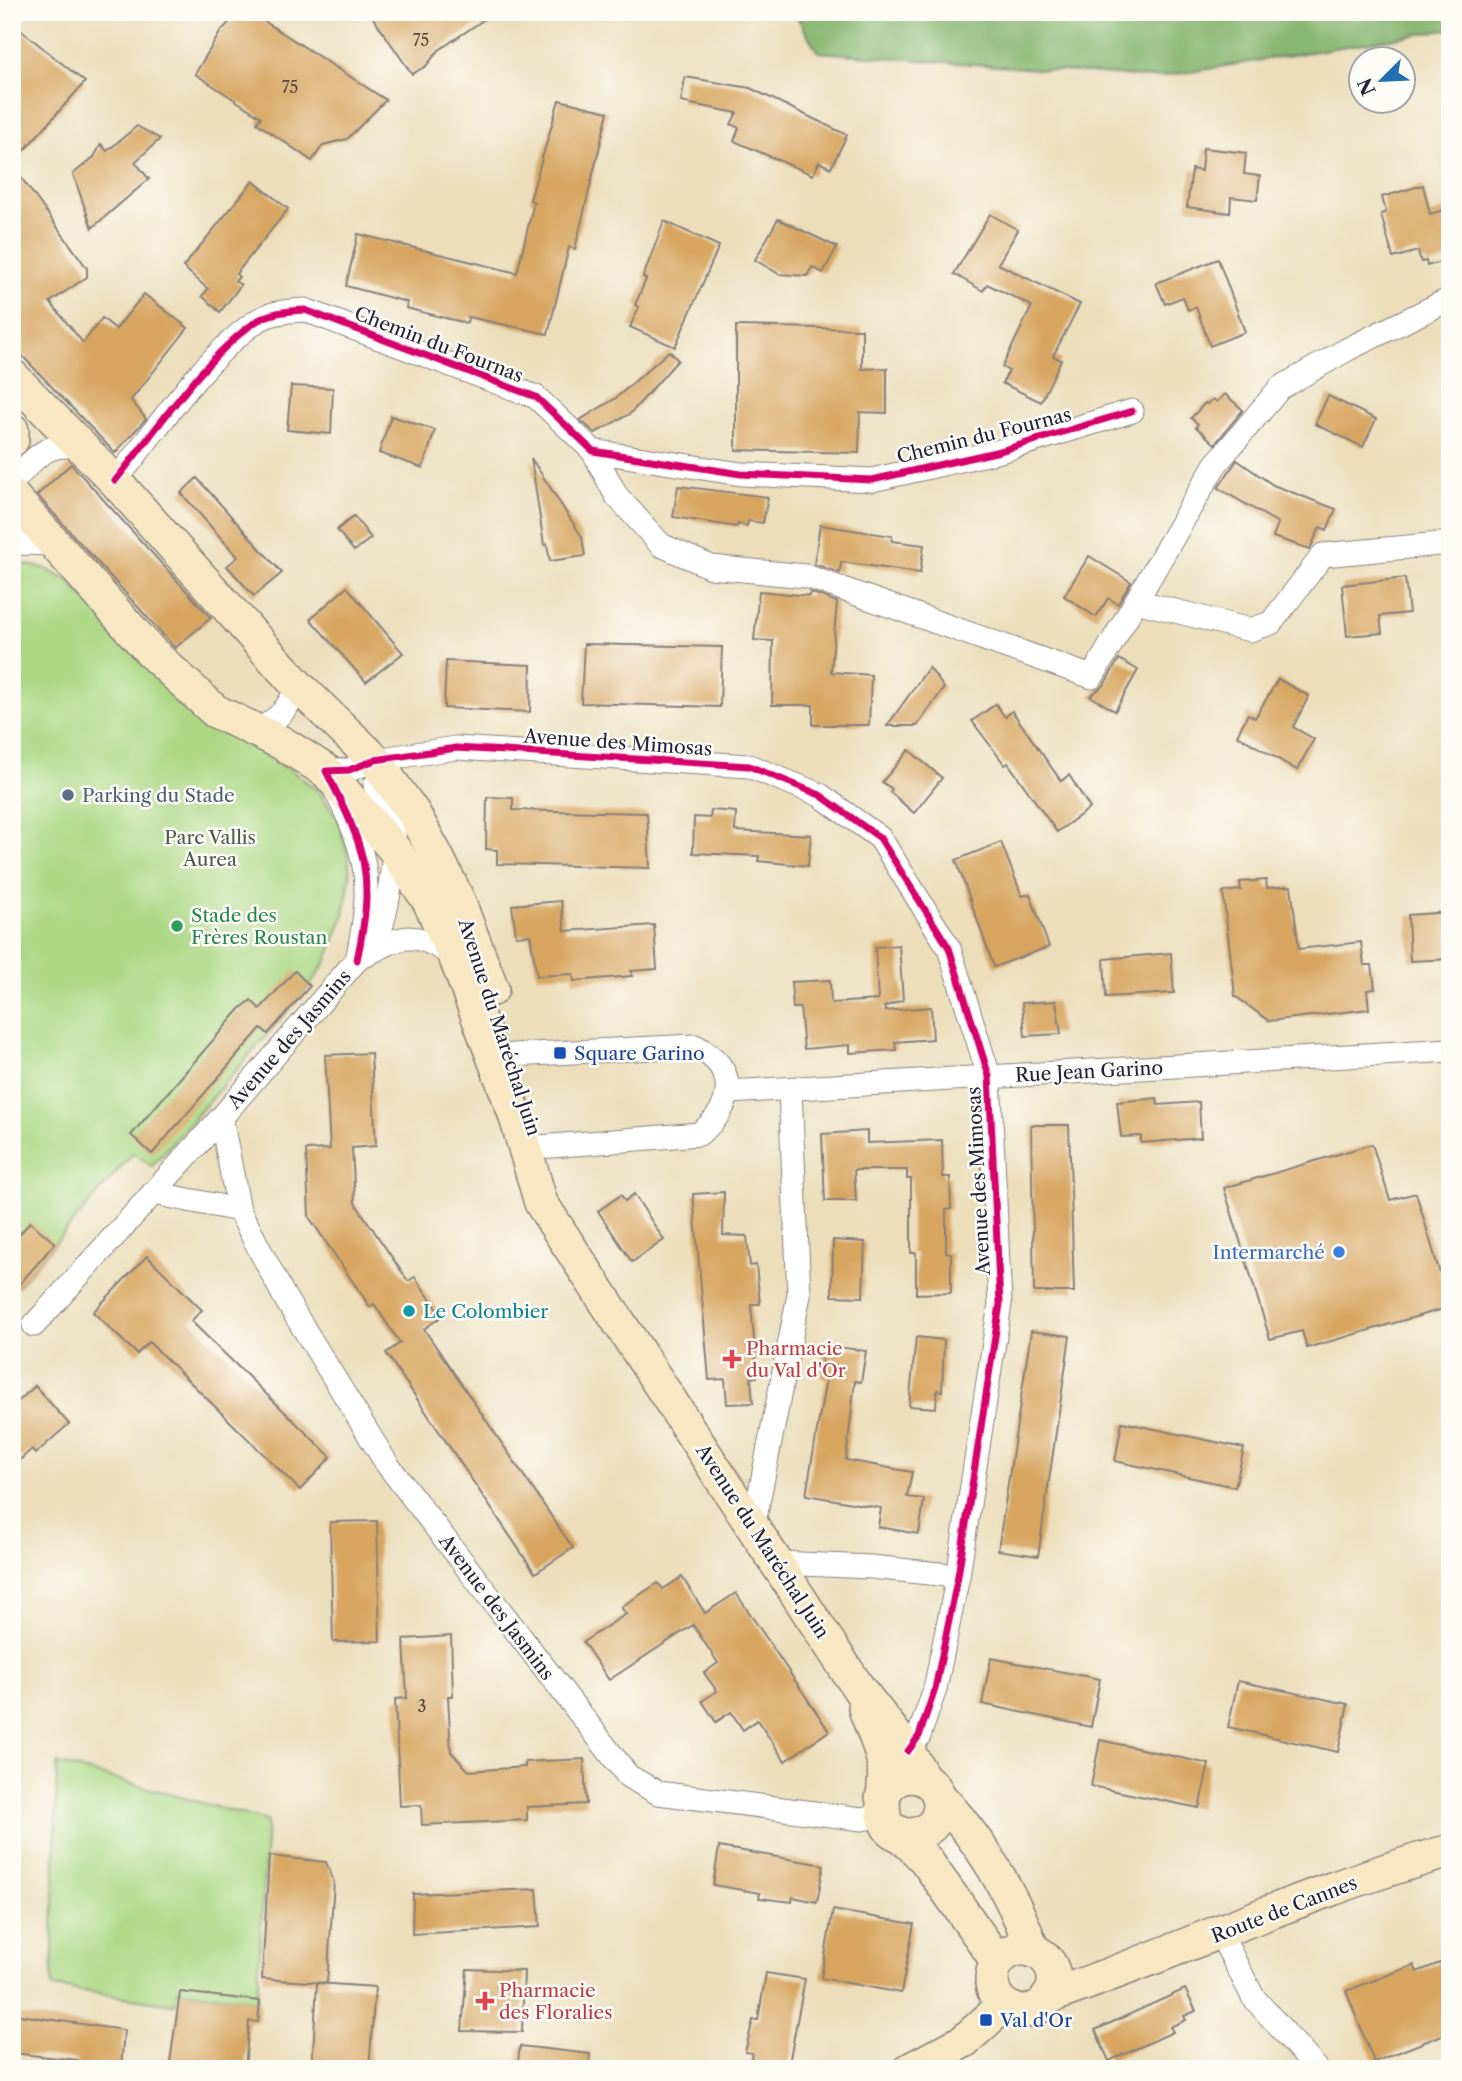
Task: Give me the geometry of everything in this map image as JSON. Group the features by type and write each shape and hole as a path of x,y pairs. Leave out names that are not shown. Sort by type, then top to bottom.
{"main road":[{"name":"Avenue du Maréchal Juin","path":"12,376 115,481 414,814 458,900 492,988 507,1069"},
{"path":"12,430 12,440"},
{"name":"Avenue du Maréchal Juin","path":"12,496 152,653 215,711 282,743 326,771 394,849 429,901 507,1069 530,1141 572,1252 859,1689 908,1751 931,1787 963,1822 1019,1911 1040,1956"},
{"name":"Avenue du Maréchal Juin","path":"859,1689 884,1766 888,1815"},
{"path":"888,1815 918,1834 934,1824 940,1805 931,1787 916,1776 899,1778 886,1789 888,1815 925,1859 998,1962"},
{"name":"Route de Cannes","path":"1048,1997 1120,1972 1272,1910 1450,1850"},
{"path":"1040,1956 1054,1979 1048,1997 1042,2005 1023,2011 1004,2005 998,1998 992,1980 998,1962 1013,1950 1120,1972"},
{"path":"911,2069 964,2041 1004,2005"}],"street":[{"path":"593,451 616,495 662,545 711,567 806,576 1092,677 1214,465 1280,388 1348,349 1450,299"},
{"name":"Chemin du Fournas","path":"115,481 216,356 255,322 279,312 305,310 536,397 593,451 741,474 872,480 1000,452 1132,411"},
{"path":"12,483 32,460 55,445 67,444 84,449"},
{"path":"1136,601 1250,630 1271,623 1323,555 1450,542"},
{"path":"12,546 19,543 56,544"},
{"path":"257,730 273,723 288,708 298,686"},
{"name":"Avenue des Mimosas","path":"326,771 349,770 368,762 456,748 749,766 820,795 880,838 949,948 989,1076 1000,1304 958,1576 935,1689 919,1736 908,1751"},
{"name":"Avenue du Maréchal Juin","path":"368,762 391,809 394,849"},
{"name":"Avenue des Jasmins","path":"326,771 354,827 366,864 368,900 357,960"},
{"name":"Avenue des Jasmins","path":"34,1325 221,1118 379,934 387,913 394,849"},
{"path":"365,925 387,913 429,901 444,903 451,907 482,979 492,988"},
{"name":"Avenue des Jasmins","path":"357,960 403,937 431,940 456,959"},
{"path":"507,1069 695,1046 713,1055 724,1073 729,1092 713,1124 699,1134 530,1141"},
{"name":"Rue Jean Garino","path":"729,1092 1450,1050"},
{"path":"753,1528 799,1295 790,1090"},
{"name":"Avenue des Jasmins","path":"221,1118 239,1210 285,1298 387,1464 628,1776 658,1793 862,1819 888,1815"},
{"path":"153,1193 239,1210"},
{"path":"778,1563 871,1567 958,1576"},
{"path":"1220,1933 1253,1997 1317,2069"}],"green space":[{"path":"794,12 1450,12 1450,29 1153,78 818,52"},
{"name":"Stade des Frères Roustan","path":"12,565 44,568 67,580 197,715 292,771 318,791 338,817 350,876 344,915 327,960 310,986 152,1166 133,1153 12,1293"},
{"path":"57,1763 267,1821 257,2001 177,1990 175,2004 52,1987"}],"building":[{"path":"239,12 250,12 386,100 347,139 323,145 312,161 257,123 261,117 195,74 221,31"},
{"path":"369,12 495,12 439,50 426,66 412,74"},
{"path":"12,23 85,82 12,164"},
{"path":"685,77 750,88 847,135 831,168 819,162 813,175 734,141 739,128 731,124 737,113 681,102"},
{"path":"559,100 608,112 575,249 569,247 548,334 468,317 467,323 441,317 406,308 407,302 346,286 358,234 517,273 534,202 530,200"},
{"path":"137,126 160,139 135,162 149,179 92,228 73,174 94,157 101,144 107,151"},
{"path":"1203,148 1246,153 1244,174 1260,176 1257,200 1231,197 1230,213 1187,207 1192,169 1201,171"},
{"path":"12,165 87,268 87,277 50,302 83,343 102,318 116,329 144,294 188,328 131,400 146,419 115,453 12,345"},
{"path":"253,181 288,209 236,274 239,277 235,281 241,285 220,312 202,296 208,289 183,267"},
{"path":"1423,185 1430,214 1450,208 1450,259 1427,266 1426,261 1421,262 1418,251 1393,258 1381,214 1386,212 1382,197"},
{"path":"990,214 1018,230 998,264 1080,304 1053,356 1061,360 1041,402 1002,383 1009,371 1002,367 1032,306 987,284 983,291 954,274"},
{"path":"778,219 837,247 823,273 812,267 807,276 779,274 755,260"},
{"path":"664,221 719,246 675,347 630,327 639,307 635,305 646,279 643,277"},
{"path":"1218,259 1245,332 1210,346 1196,307 1188,310 1183,297 1165,304 1156,283"},
{"path":"736,326 862,329 862,369 887,368 887,413 860,412 859,453 736,450"},
{"path":"669,351 678,360 631,413 595,433 580,420 616,398"},
{"path":"291,386 333,388 331,434 287,430"},
{"path":"1225,394 1243,410 1215,444 1196,427 1198,424 1191,418 1205,403 1213,399 1217,402"},
{"path":"1328,396 1376,419 1363,447 1315,424"},
{"path":"391,416 435,430 423,468 379,453"},
{"path":"531,458 582,537 585,556 550,561 547,544 544,545"},
{"path":"1237,460 1273,485 1336,509 1327,530 1320,527 1310,549 1273,537 1278,523 1218,488"},
{"path":"71,464 211,618 175,648 37,495"},
{"path":"197,478 282,573 254,596 227,566 238,557 181,493"},
{"path":"678,486 768,497 763,523 748,521 747,526 738,524 737,527 673,517"},
{"path":"354,516 371,538 354,551 337,530"},
{"path":"820,525 892,536 892,541 924,545 920,573 841,562 840,573 814,564"},
{"path":"1089,556 1131,582 1118,604 1108,598 1096,617 1064,596"},
{"path":"1405,578 1409,613 1380,616 1382,633 1347,636 1342,585"},
{"path":"347,587 403,653 366,682 310,619"},
{"path":"759,591 809,596 810,592 837,602 831,672 871,675 869,725 813,725 813,705 772,705 773,641 754,640"},
{"path":"584,644 722,647 720,707 581,703"},
{"path":"1119,659 1138,670 1115,711 1090,696 1104,685"},
{"path":"446,661 531,665 530,712 444,708"},
{"path":"929,667 944,688 917,726 887,726"},
{"path":"1278,679 1309,696 1293,727 1314,739 1297,770 1237,735 1248,714 1255,718"},
{"path":"996,704 1005,717 1012,711 1061,781 1069,775 1090,808 1057,832 1008,763 1005,765 972,721"},
{"path":"909,750 942,778 914,813 882,782"},
{"path":"487,797 513,798 513,810 647,813 650,868 497,864 497,850 486,849"},
{"path":"711,810 736,812 735,831 811,835 808,866 758,861 759,856 693,853 694,817 710,818"},
{"path":"1001,842 1022,896 1030,894 1049,947 994,967 956,860"},
{"path":"1266,880 1267,888 1291,886 1299,949 1361,942 1364,965 1372,965 1375,989 1367,990 1369,1009 1269,1021 1235,996 1223,892 1241,890 1240,882"},
{"path":"561,901 565,931 654,925 657,969 631,971 632,976 574,981 573,974 537,976 530,935 516,936 512,905"},
{"path":"1450,912 1450,959 1410,961 1408,915"},
{"path":"899,945 903,1000 884,1007 885,1011 931,1007 933,1039 895,1042 896,1050 850,1053 850,1045 804,1049 800,1008 793,1008 791,982 830,980 831,1003 878,1000 875,947"},
{"path":"1171,953 1174,993 1106,997 1104,959"},
{"path":"295,971 310,986 268,1034 261,1028 152,1154 131,1135 240,1009 251,1000 260,1009"},
{"path":"1056,1001 1061,1034 1025,1036 1022,1003"},
{"name":"Le Colombier","path":"371,1053 376,1146 352,1148 355,1203 408,1281 415,1277 442,1316 424,1329 573,1548 535,1573 386,1353 400,1343 374,1304 370,1307 309,1217 306,1150 330,1149 325,1055"},
{"path":"1157,1098 1158,1105 1199,1102 1201,1138 1141,1143 1141,1136 1121,1137 1117,1102"},
{"path":"1031,1125 1069,1125 1074,1292 1034,1292"},
{"path":"867,1131 867,1143 942,1140 943,1177 950,1177 951,1209 946,1210 946,1252 951,1253 951,1293 916,1294 916,1253 911,1253 911,1179 907,1179 907,1170 854,1170 856,1201 825,1201 822,1134"},
{"name":"Intermarché","path":"1372,1144 1390,1200 1416,1193 1450,1307 1307,1348 1302,1331 1270,1339 1224,1188"},
{"path":"724,1192 723,1235 747,1236 750,1266 756,1265 760,1304 751,1304 757,1377 751,1378 753,1403 727,1404 725,1379 709,1380 693,1194"},
{"path":"634,1194 664,1240 632,1262 598,1211 621,1195 625,1201"},
{"path":"30,1222 55,1243 12,1293 12,1243"},
{"path":"833,1240 865,1242 863,1297 832,1296"},
{"path":"147,1256 202,1310 191,1321 331,1457 300,1490 149,1342 137,1354 93,1312"},
{"path":"1031,1331 1070,1336 1038,1556 998,1550"},
{"path":"916,1337 944,1340 942,1391 937,1390 936,1408 909,1406"},
{"path":"824,1345 866,1351 861,1382 855,1381 846,1460 912,1472 907,1497 924,1499 919,1534 878,1527 881,1508 806,1495 826,1378 820,1377"},
{"path":"35,1386 69,1424 35,1454 32,1449 12,1467 12,1407"},
{"path":"1122,1422 1244,1448 1235,1487 1115,1461"},
{"path":"377,1521 380,1641 333,1642 330,1522"},
{"path":"682,1577 705,1613 736,1593 829,1731 785,1761 757,1720 743,1730 731,1712 716,1722 702,1701 717,1691 704,1673 718,1663 693,1625 609,1680 583,1642 626,1614 621,1607 658,1583 663,1589"},
{"path":"451,1636 453,1696 448,1696 451,1752 469,1771 525,1767 525,1762 584,1759 586,1804 527,1807 527,1820 422,1825 421,1805 400,1806 395,1699 407,1698 404,1639"},
{"path":"991,1658 1100,1679 1091,1727 982,1704"},
{"path":"1238,1681 1348,1704 1338,1752 1228,1727"},
{"path":"1100,1740 1209,1764 1199,1808 1091,1786"},
{"path":"719,1847 824,1865 817,1902 793,1897 792,1902 759,1898 760,1893 713,1885"},
{"path":"269,1856 326,1862 334,1882 327,1983 262,1979"},
{"path":"537,1889 540,1927 412,1934 413,1894"},
{"path":"833,1910 914,1924 901,1993 821,1978"},
{"path":"1450,1959 1450,2032 1374,2062 1346,1991 1414,1965 1417,1972"},
{"path":"467,1969 524,1971 522,2032 462,2031"},
{"path":"766,1973 805,1979 788,2069 749,2069 752,2053 745,2052 753,2020 758,2020"},
{"path":"317,1983 375,1987 369,2069 312,2069"},
{"path":"1185,1989 1196,2011 1184,2016 1186,2020 1170,2027 1173,2032 1109,2061 1095,2030"},
{"path":"180,1992 260,2001 258,2022 249,2021 245,2069 169,2069"},
{"path":"12,2014 124,2030 121,2069 76,2069 77,2060 12,2053"},
{"path":"520,2046 590,2054 589,2069 517,2069"}],"cycle path":[{"path":"115,481 180,397 235,338 266,316 298,310 305,310 536,397 593,451 741,474 872,480 1000,451 1132,411"},
{"path":"357,960 366,904 363,862 350,821 326,771 349,770 375,760 456,748 749,766 820,795 880,838 949,948 989,1076 1000,1304 958,1576 935,1689 919,1736 908,1751"}],"place":[{"name":"Parking du Stade","path":"68,795"},
{"name":"Stade des Frères Roustan","path":"177,926"},
{"name":"Square Garino","path":"560,1053"},
{"name":"Intermarché","path":"1339,1252"},
{"name":"Le Colombier","path":"409,1311"},
{"name":"Pharmacie du Val d'Or","path":"732,1359"},
{"name":"Pharmacie des Floralies","path":"485,2001"},
{"name":"Val d'Or","path":"986,2020"}],"park label":[{"name":"Parc Vallis Aurea","path":"210,848"}]}
